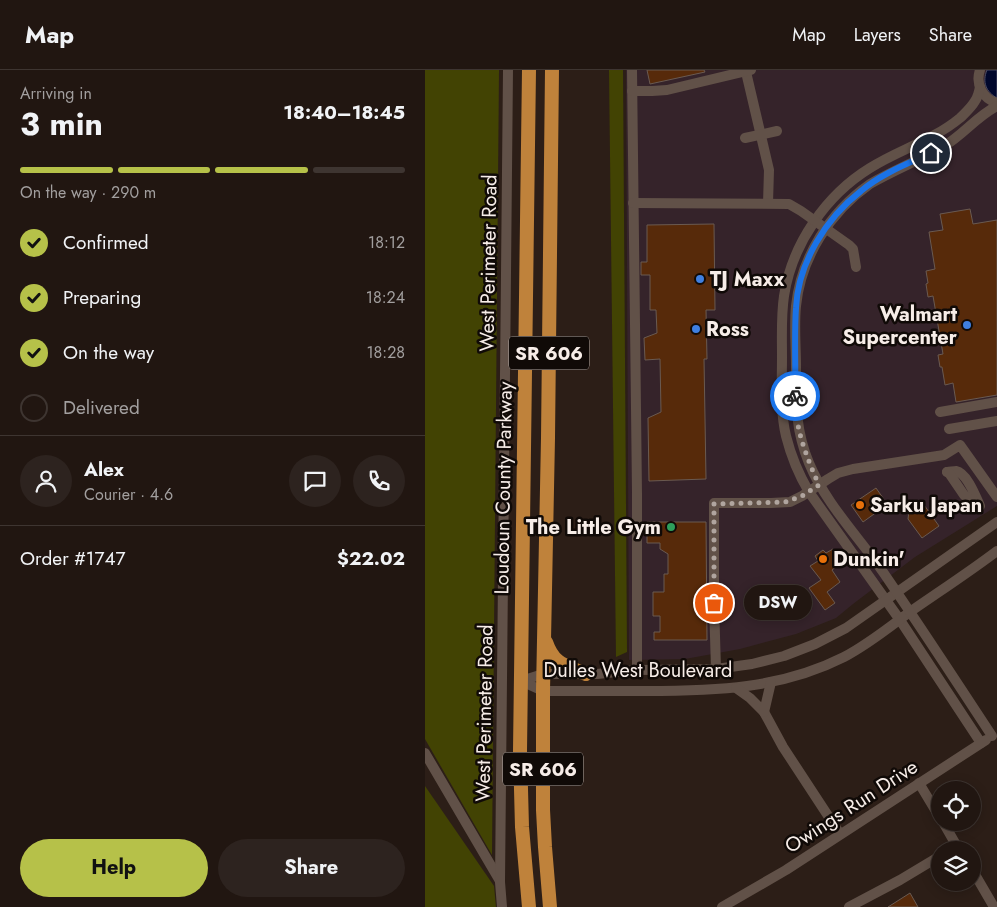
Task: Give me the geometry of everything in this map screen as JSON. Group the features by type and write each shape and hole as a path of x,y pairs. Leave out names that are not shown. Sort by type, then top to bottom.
{"main road":[{"name":"Loudoun County Parkway","path":"529,70 520,801 529,907"},
{"name":"SR 606","path":"550,907 544,820 543,674 552,70"},
{"path":"544,636 553,657 557,661 586,674"}],"street":[{"name":"West Perimeter Road","path":"502,907 500,882 508,70"},
{"path":"632,70 637,670"},
{"path":"632,91 667,90 749,71 769,170 768,204"},
{"path":"979,71 979,87 975,101 970,109 931,137 871,167 842,190 824,209 800,244 788,277 784,295 782,328 783,410 786,435 802,479 809,492 899,620 981,743"},
{"path":"979,87 987,98 997,105 988,110 945,146 880,178 860,191 825,228 806,265 796,307 795,404 803,448 819,485 882,570 994,734"},
{"path":"745,138 777,131"},
{"path":"633,203 789,204 849,245 853,249 856,268"},
{"path":"940,412 997,402"},
{"path":"949,430 997,421"},
{"path":"717,669 714,603 714,504 785,502 795,500 844,471 944,455 960,445 997,497"},
{"path":"949,472 961,474 973,490 980,506"},
{"name":"Dulles West Boulevard","path":"521,681 543,674 717,669 772,660 801,650 831,636 861,618 997,522"},
{"name":"Dulles West Boulevard","path":"521,681 543,691 677,691 736,688 771,682 807,672 844,657 997,551"},
{"path":"764,712 771,682"},
{"path":"736,688 750,698 764,712 783,747 841,834"},
{"name":"Owings Run Drive","path":"722,907 785,870 994,734"},
{"path":"425,753 500,882"},
{"path":"919,784 931,803"},
{"path":"849,907 931,861"},
{"path":"981,885 994,907"}],"shaded area":[{"path":"425,70 499,70 492,855 425,739"},
{"path":"609,70 623,70 627,652 616,657"},
{"path":"626,70 997,70 997,506 915,557 836,618 796,634 740,649 685,659 629,660"},
{"path":"425,786 494,886 496,907 425,907"}],"water":[{"path":"987,70 997,70 997,98 990,93 986,86"}],"building":[{"path":"647,70 704,70 705,72 650,84"},
{"name":"Walmart Supercenter","path":"970,209 973,224 997,220 997,395 956,402 953,383 945,385 942,367 940,367 938,355 943,354 933,296 928,297 926,271 935,269 929,232 943,230 940,214"},
{"path":"714,224 715,310 706,310 707,359 704,359 706,479 649,481 648,418 661,412 660,359 645,360 644,338 657,333 656,310 650,310 650,275 641,275 641,262 647,262 647,225"},
{"path":"876,488 883,498 881,509 863,522 851,505"},
{"path":"922,502 939,526 922,538 908,519 909,511"},
{"path":"647,522 706,522 707,640 654,640 654,632 660,632 660,616 653,616 653,592 664,592 664,574 668,574 668,554 660,549 660,543 647,543"},
{"path":"833,549 842,562 832,570 840,582 827,592 835,603 825,610 809,588 821,580 810,566 818,561 815,556 823,550 826,553"},
{"path":"910,893 918,907 888,907"}],"way so far":[{"path":"714,603 714,504 790,502 819,485 803,448 797,421 795,396"}],"place":[{"name":"TJ Maxx","path":"700,279"},
{"name":"Walmart Supercenter","path":"967,325"},
{"name":"Ross","path":"696,329"},
{"name":"Sarku Japan","path":"860,505"},
{"name":"The Little Gym","path":"671,527"},
{"name":"Dunkin'","path":"823,559"},
{"name":"DSW","path":"714,603"}],"route":[{"path":"795,396 796,307 798,292 806,265 825,228 860,191 880,178 931,153"}]}
